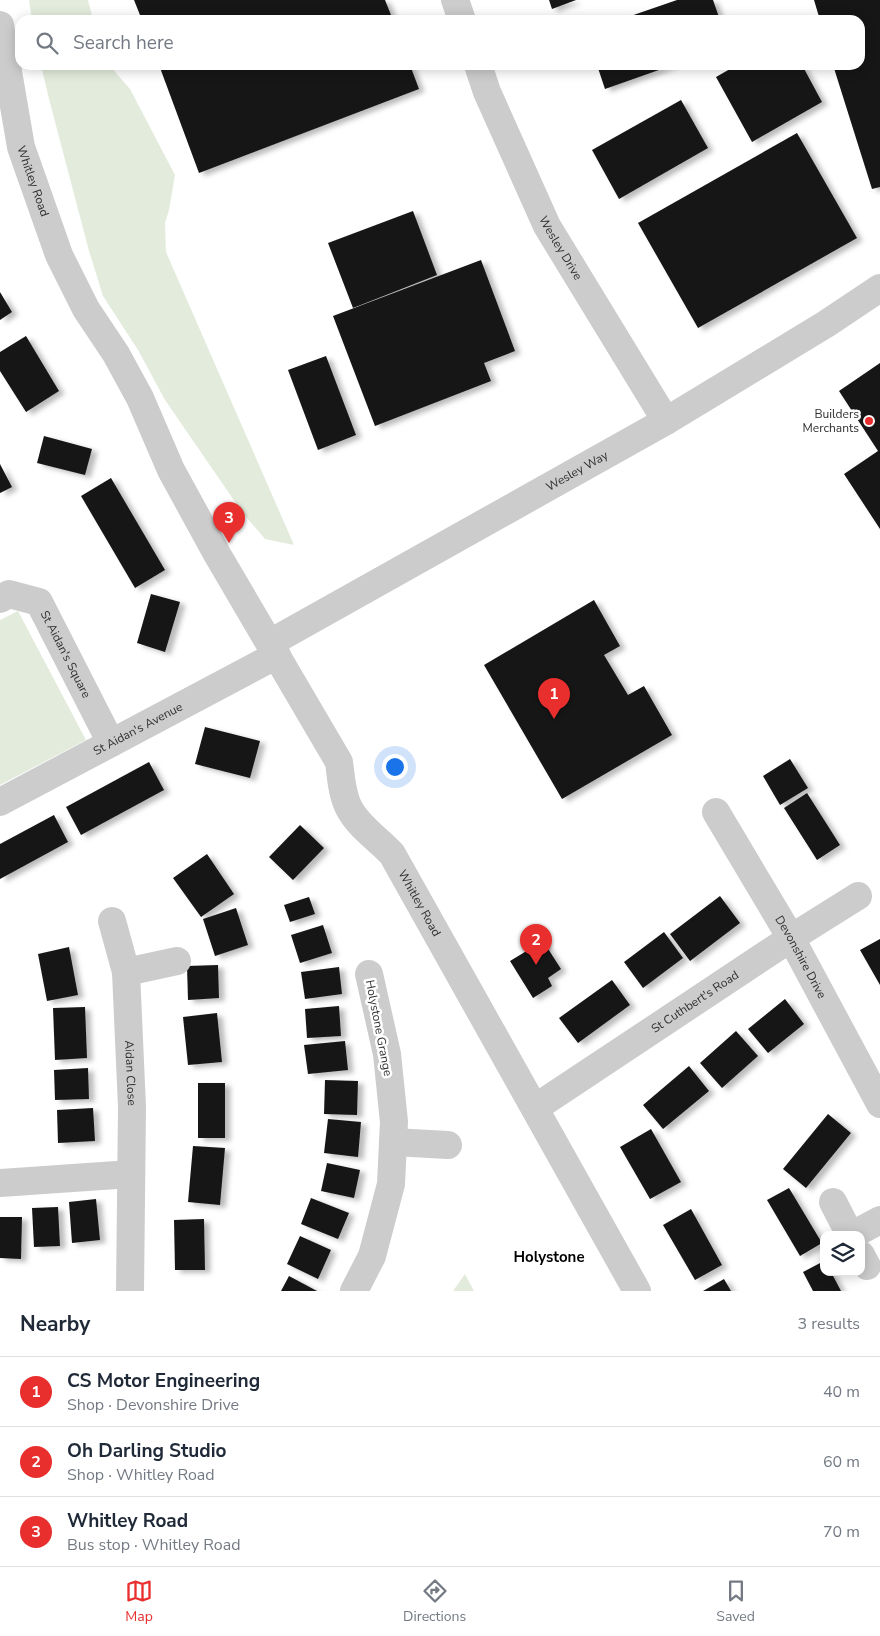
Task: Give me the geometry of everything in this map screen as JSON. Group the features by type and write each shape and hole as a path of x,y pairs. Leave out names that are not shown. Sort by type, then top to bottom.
{"street":[{"path":"455,0 460,15"},
{"name":"Whitley Road","path":"0,25 4,67 21,147 59,255 86,309 116,354 140,398 172,470 216,554 274,649 339,762 344,793 349,808 363,826 392,854 637,1291"},
{"name":"Wesley Drive","path":"480,70 487,92 547,226 666,421"},
{"name":"Wesley Way","path":"274,649 666,421 826,324 880,288"},
{"name":"St Aidan's Square","path":"0,598 9,594 39,602 111,743"},
{"name":"St Aidan's Avenue","path":"0,802 111,743 274,649"},
{"name":"Devonshire Drive","path":"716,812 791,938 880,1104"},
{"name":"St Cuthbert's Road","path":"535,1108 791,938 858,896"},
{"name":"Aidan Close","path":"112,921 126,972 132,1107 130,1291"},
{"path":"126,972 177,961"},
{"name":"Holystone Grange","path":"354,1291 372,1256 391,1184 394,1122 387,1054 368,974"},
{"path":"393,1142 448,1145"},
{"path":"0,1183 131,1174"},
{"path":"833,1202 849,1231"},
{"path":"859,1231 880,1220"}],"green space":[{"path":"29,0 88,0 92,15 31,15"},
{"path":"42,70 113,70 130,89 175,175 165,223 166,252 294,545 265,539 242,512 165,400 138,350 103,296 89,251"},
{"path":"18,611 86,740 0,785 0,620"},
{"path":"465,1274 474,1291 453,1291"}],"building":[{"path":"134,0 385,0 391,15 140,15"},
{"path":"549,0 576,0 552,9"},
{"path":"677,0 713,0 718,15 634,15"},
{"path":"814,0 880,0 880,187 872,189 835,70 865,70 865,15 818,15"},
{"path":"161,70 412,70 419,89 199,173"},
{"path":"599,70 659,70 605,89"},
{"path":"728,70 805,70 822,102 752,142 716,77"},
{"path":"681,100 708,148 619,199 592,150"},
{"path":"797,133 857,238 698,328 638,223"},
{"path":"413,211 437,275 353,308 328,243"},
{"path":"481,260 515,351 484,363 491,381 375,426 333,316"},
{"path":"0,292 12,312 0,320"},
{"path":"26,336 59,391 26,412 0,371 0,352"},
{"path":"326,356 356,435 318,450 288,370"},
{"name":"Builders Merchants","path":"880,363 880,529 844,474 878,451 839,391"},
{"path":"44,436 92,449 85,475 37,463"},
{"path":"0,464 12,487 0,493"},
{"path":"111,478 165,570 135,588 81,496"},
{"path":"151,594 180,602 165,652 137,643"},
{"path":"594,600 620,646 604,655 628,695 644,686 672,735 562,799 484,665"},
{"path":"205,727 260,741 250,778 195,764"},
{"path":"790,759 808,788 780,805 763,776"},
{"path":"149,762 164,790 81,835 66,807"},
{"path":"807,793 840,845 817,860 784,808"},
{"path":"54,815 68,842 0,879 0,844"},
{"path":"300,825 324,848 293,880 269,857"},
{"path":"207,854 234,894 201,917 173,878"},
{"path":"720,896 740,923 690,961 670,934"},
{"path":"309,897 315,914 290,922 284,905"},
{"path":"236,908 248,945 215,956 203,919"},
{"path":"323,925 332,953 300,963 291,935"},
{"path":"664,932 683,958 643,988 624,962"},
{"path":"880,939 880,985 860,950"},
{"path":"543,941 561,969 548,978 552,986 533,998 510,961"},
{"path":"69,947 78,995 47,1001 38,954"},
{"path":"218,965 219,998 188,1000 187,966"},
{"path":"339,967 342,994 305,999 301,972"},
{"path":"612,980 630,1005 578,1043 559,1018"},
{"path":"785,999 804,1024 768,1053 748,1029"},
{"path":"339,1006 341,1036 307,1038 305,1009"},
{"path":"85,1007 87,1058 55,1060 53,1008"},
{"path":"217,1013 222,1062 188,1065 183,1017"},
{"path":"736,1031 758,1056 722,1088 700,1063"},
{"path":"345,1041 348,1070 308,1074 304,1045"},
{"path":"689,1066 709,1091 663,1129 643,1105"},
{"path":"88,1068 89,1099 55,1100 54,1070"},
{"path":"325,1080 358,1081 357,1115 324,1114"},
{"path":"198,1083 225,1083 225,1138 198,1138"},
{"path":"93,1108 95,1141 58,1143 57,1110"},
{"path":"828,1114 851,1133 806,1188 783,1169"},
{"path":"328,1119 361,1122 358,1157 324,1153"},
{"path":"651,1129 681,1182 650,1199 620,1147"},
{"path":"193,1146 225,1148 220,1205 188,1202"},
{"path":"327,1163 360,1170 354,1198 321,1191"},
{"path":"789,1188 820,1240 820,1244 800,1256 767,1200"},
{"path":"311,1198 349,1213 338,1239 301,1224"},
{"path":"96,1199 100,1240 72,1243 69,1202"},
{"path":"58,1207 60,1246 34,1247 32,1208"},
{"path":"691,1209 722,1265 695,1280 663,1225"},
{"path":"0,1217 22,1217 21,1259 0,1258"},
{"path":"204,1219 205,1270 175,1270 174,1220"},
{"path":"300,1236 331,1250 318,1279 287,1264"},
{"path":"820,1263 820,1276 833,1276 841,1291 813,1291 803,1272"},
{"path":"289,1276 317,1291 281,1291"},
{"path":"724,1279 731,1291 703,1291"}],"place":[{"name":"Builders Merchants","path":"869,421"},
{"name":"Whitley Road","path":"229,543"},
{"name":"CS Motor Engineering","path":"554,719"},
{"name":"Oh Darling Studio","path":"536,965"}],"district":[{"name":"Holystone","path":"549,1257"}]}
